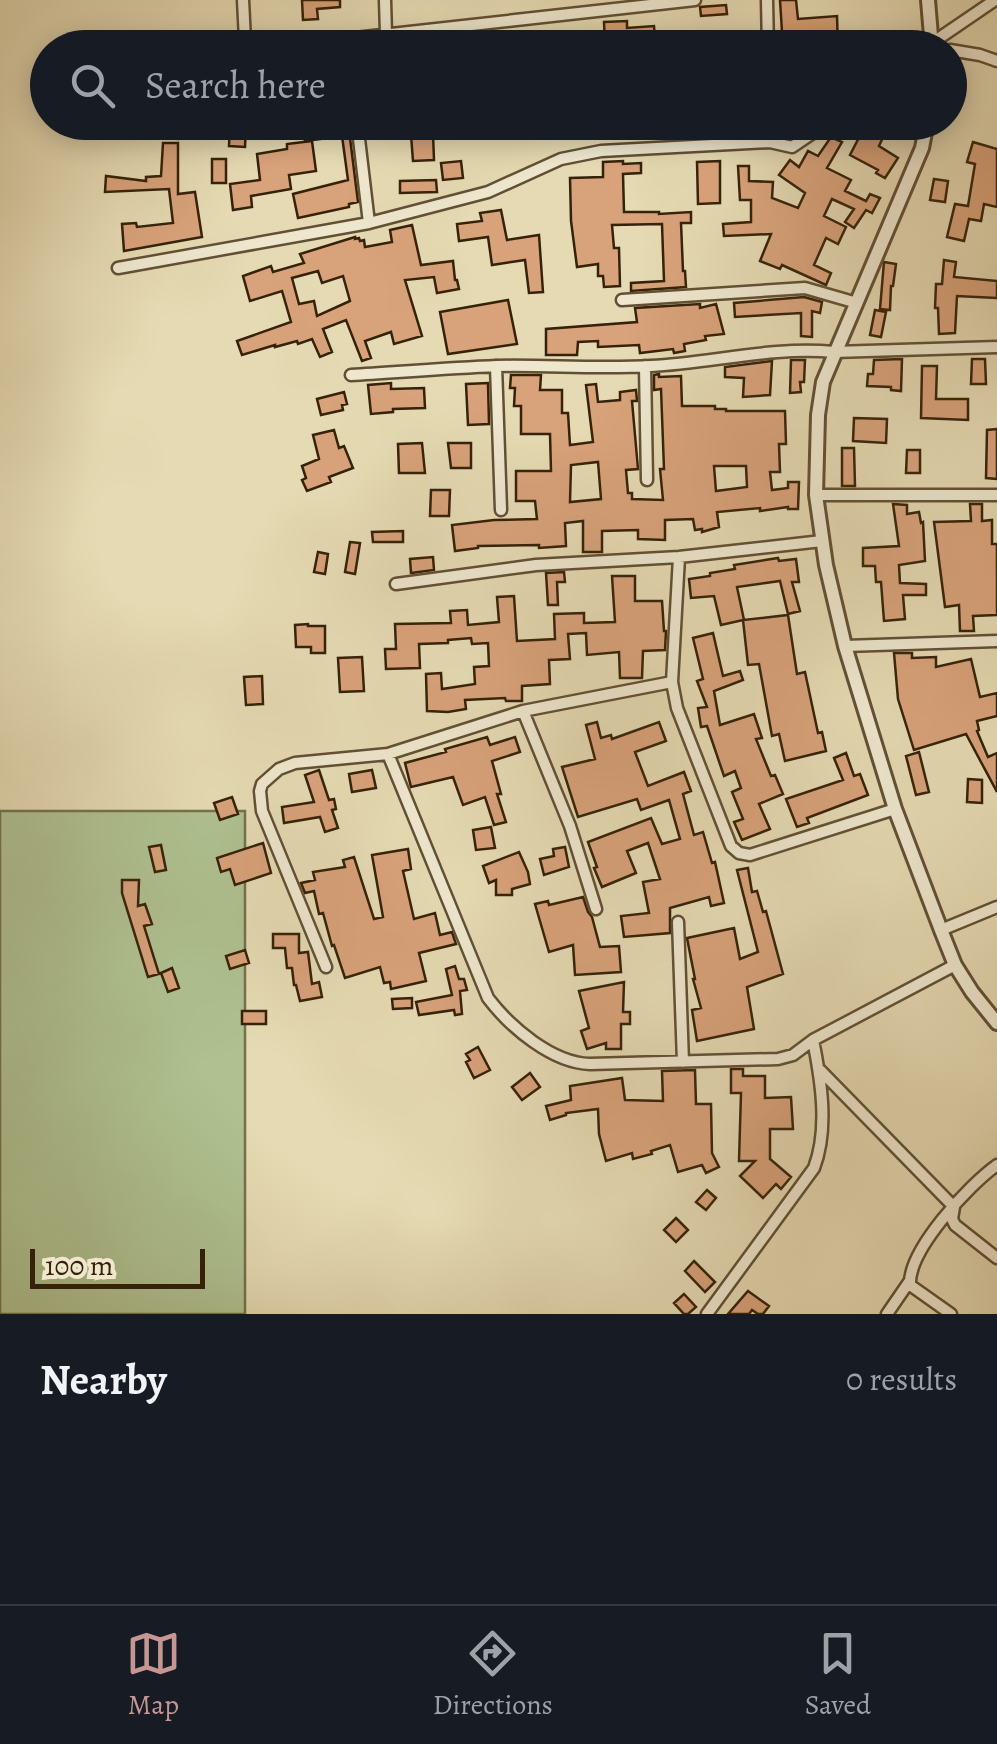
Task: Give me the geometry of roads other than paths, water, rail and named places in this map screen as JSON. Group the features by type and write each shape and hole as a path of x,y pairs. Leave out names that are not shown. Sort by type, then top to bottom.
{"street":[{"path":"243,0 244,30"},
{"path":"385,0 386,30"},
{"path":"422,30 695,0"},
{"path":"766,0 767,30"},
{"path":"928,0 931,30"},
{"path":"953,30 994,0"},
{"path":"967,53 997,60"},
{"path":"358,140 369,222"},
{"path":"118,268 369,222 488,192 561,159 770,142 792,147 802,140"},
{"path":"924,140 834,352 819,398 816,494 845,646 895,810 956,965 997,1023"},
{"path":"622,300 805,288 857,303"},
{"path":"352,375 496,366 688,364 812,350 997,347"},
{"path":"496,366 501,510"},
{"path":"645,366 646,480"},
{"path":"816,494 997,495"},
{"path":"396,584 536,566 680,557 822,541"},
{"path":"680,557 672,682 678,708 730,846 738,853 750,855 895,810"},
{"path":"845,646 997,641"},
{"path":"326,967 262,811 260,791 268,777 294,762 388,754 523,711 672,682"},
{"path":"523,711 570,826 596,909"},
{"path":"388,754 488,998 503,1018 574,1063 684,1062 793,1055 956,965"},
{"path":"941,930 997,907"},
{"path":"678,922 684,1062"},
{"path":"707,1314 814,1168 822,1130 814,1040"},
{"path":"819,1069 954,1208"},
{"path":"951,1314 910,1285 909,1274 926,1238 997,1165"},
{"path":"954,1208 955,1225 997,1258"},
{"path":"887,1314 910,1281"}]}
